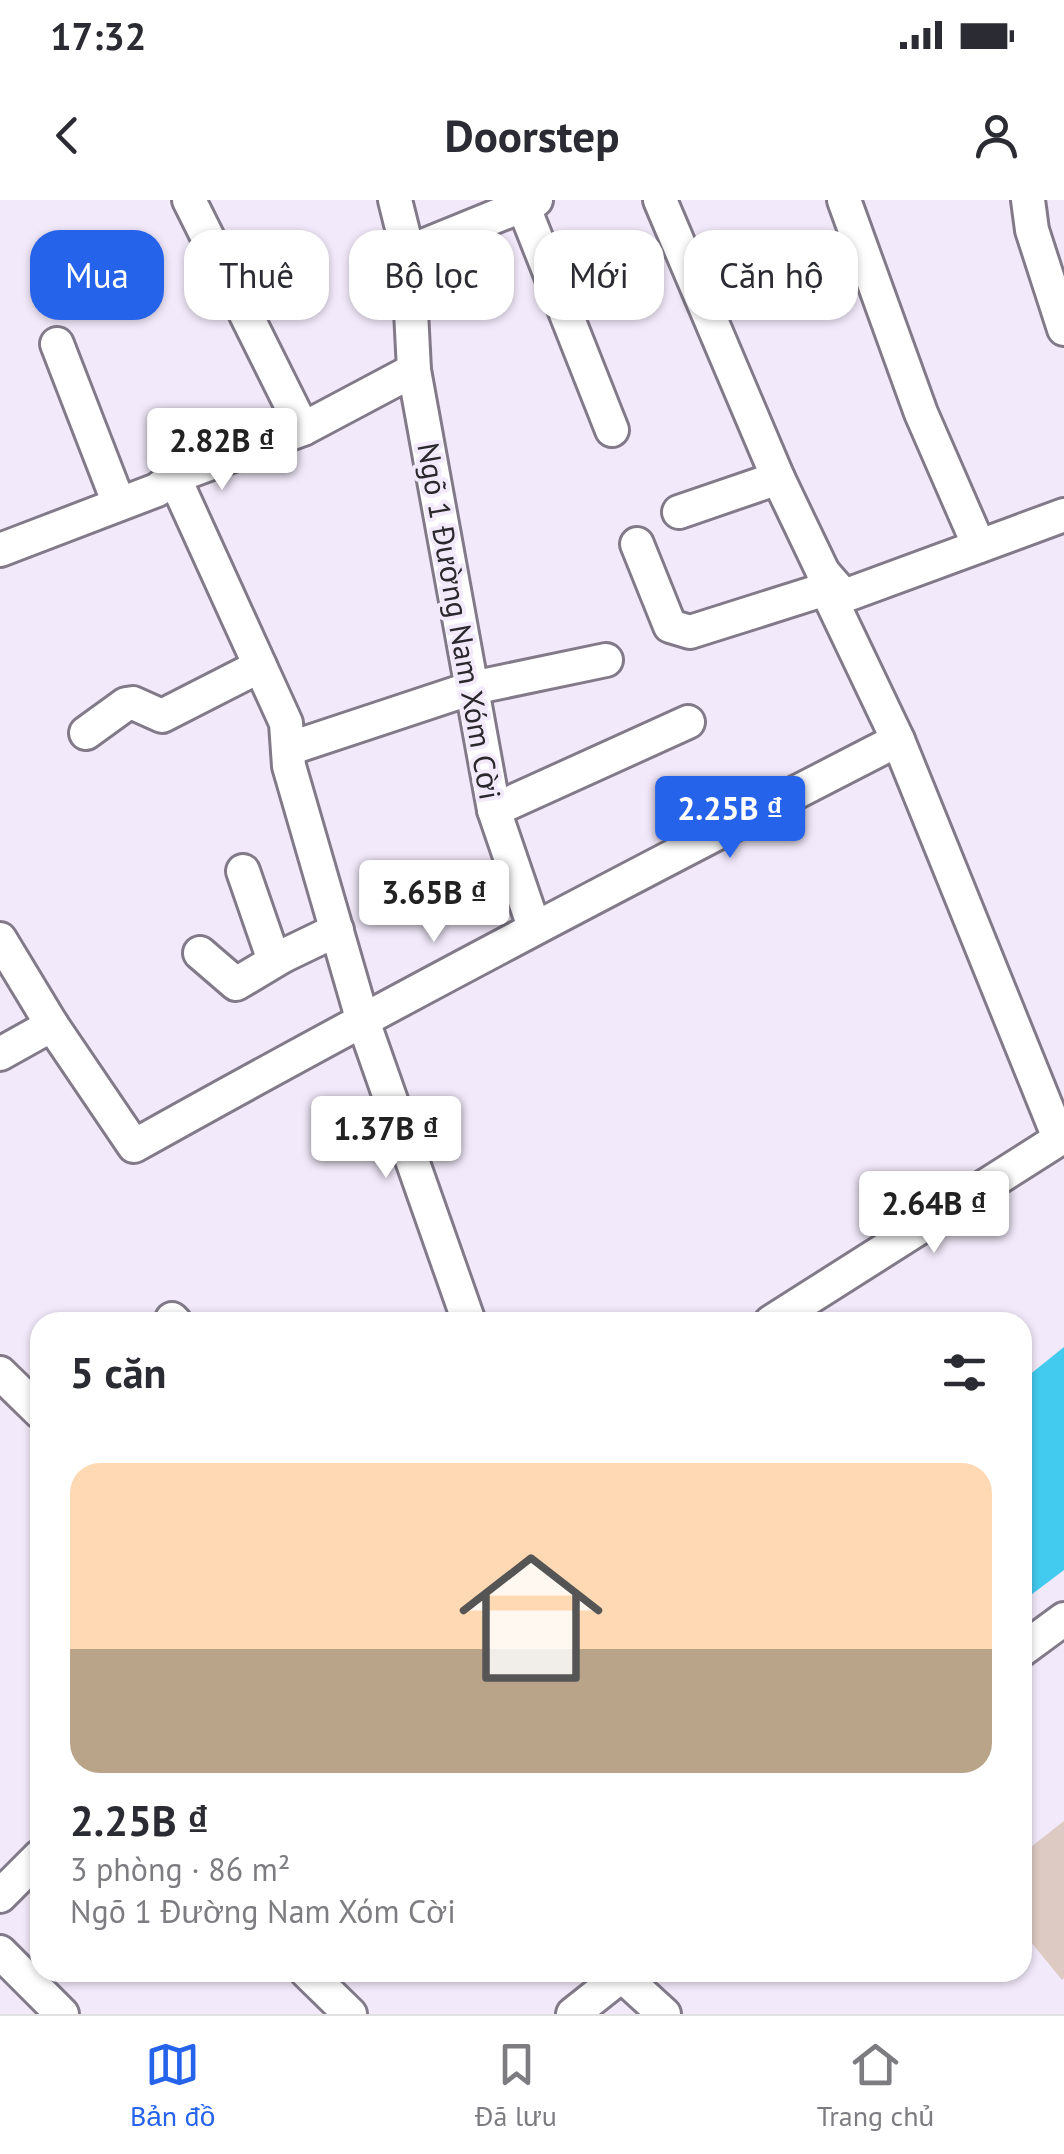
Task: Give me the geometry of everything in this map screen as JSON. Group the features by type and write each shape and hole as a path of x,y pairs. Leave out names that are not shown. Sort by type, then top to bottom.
{"street":[{"path":"189,200 303,428"},
{"name":"Ngõ 1 Đường Nam Xóm Cời","path":"395,200 402,230"},
{"path":"660,200 778,478 898,740 1062,1137 787,1312"},
{"path":"844,200 921,412 979,546"},
{"path":"1028,200 1032,230 1064,329"},
{"path":"463,230 530,203 612,430"},
{"name":"Ngõ 1 Đường Nam Xóm Cời","path":"411,320 414,370 494,810 534,927"},
{"path":"57,344 119,504"},
{"path":"0,550 303,428 414,370"},
{"path":"174,477 286,723 289,766 362,1018 465,1312"},
{"path":"680,512 778,478"},
{"path":"824,581 844,596 1064,515"},
{"path":"637,544 670,626 690,632 824,581"},
{"path":"288,748 472,688 606,660"},
{"path":"86,733 126,704 134,703 162,716 260,666"},
{"path":"494,810 688,722"},
{"path":"0,939 134,1146 362,1018 898,740"},
{"path":"243,871 270,948 283,956"},
{"path":"200,953 236,984 337,930"},
{"path":"0,1054 52,1024"},
{"path":"0,1373 30,1402"},
{"path":"1032,1643 1064,1619"},
{"path":"0,1896 30,1866"},
{"path":"0,1952 62,2014"},
{"path":"318,1982 350,2014"},
{"path":"573,2014 612,1982"},
{"path":"630,1982 664,2014"}],"water":[{"path":"1064,1347 1064,1570 1032,1594 1032,1373"}],"building":[{"path":"1064,1821 1062,1980 1032,1943 1032,1846"}]}
